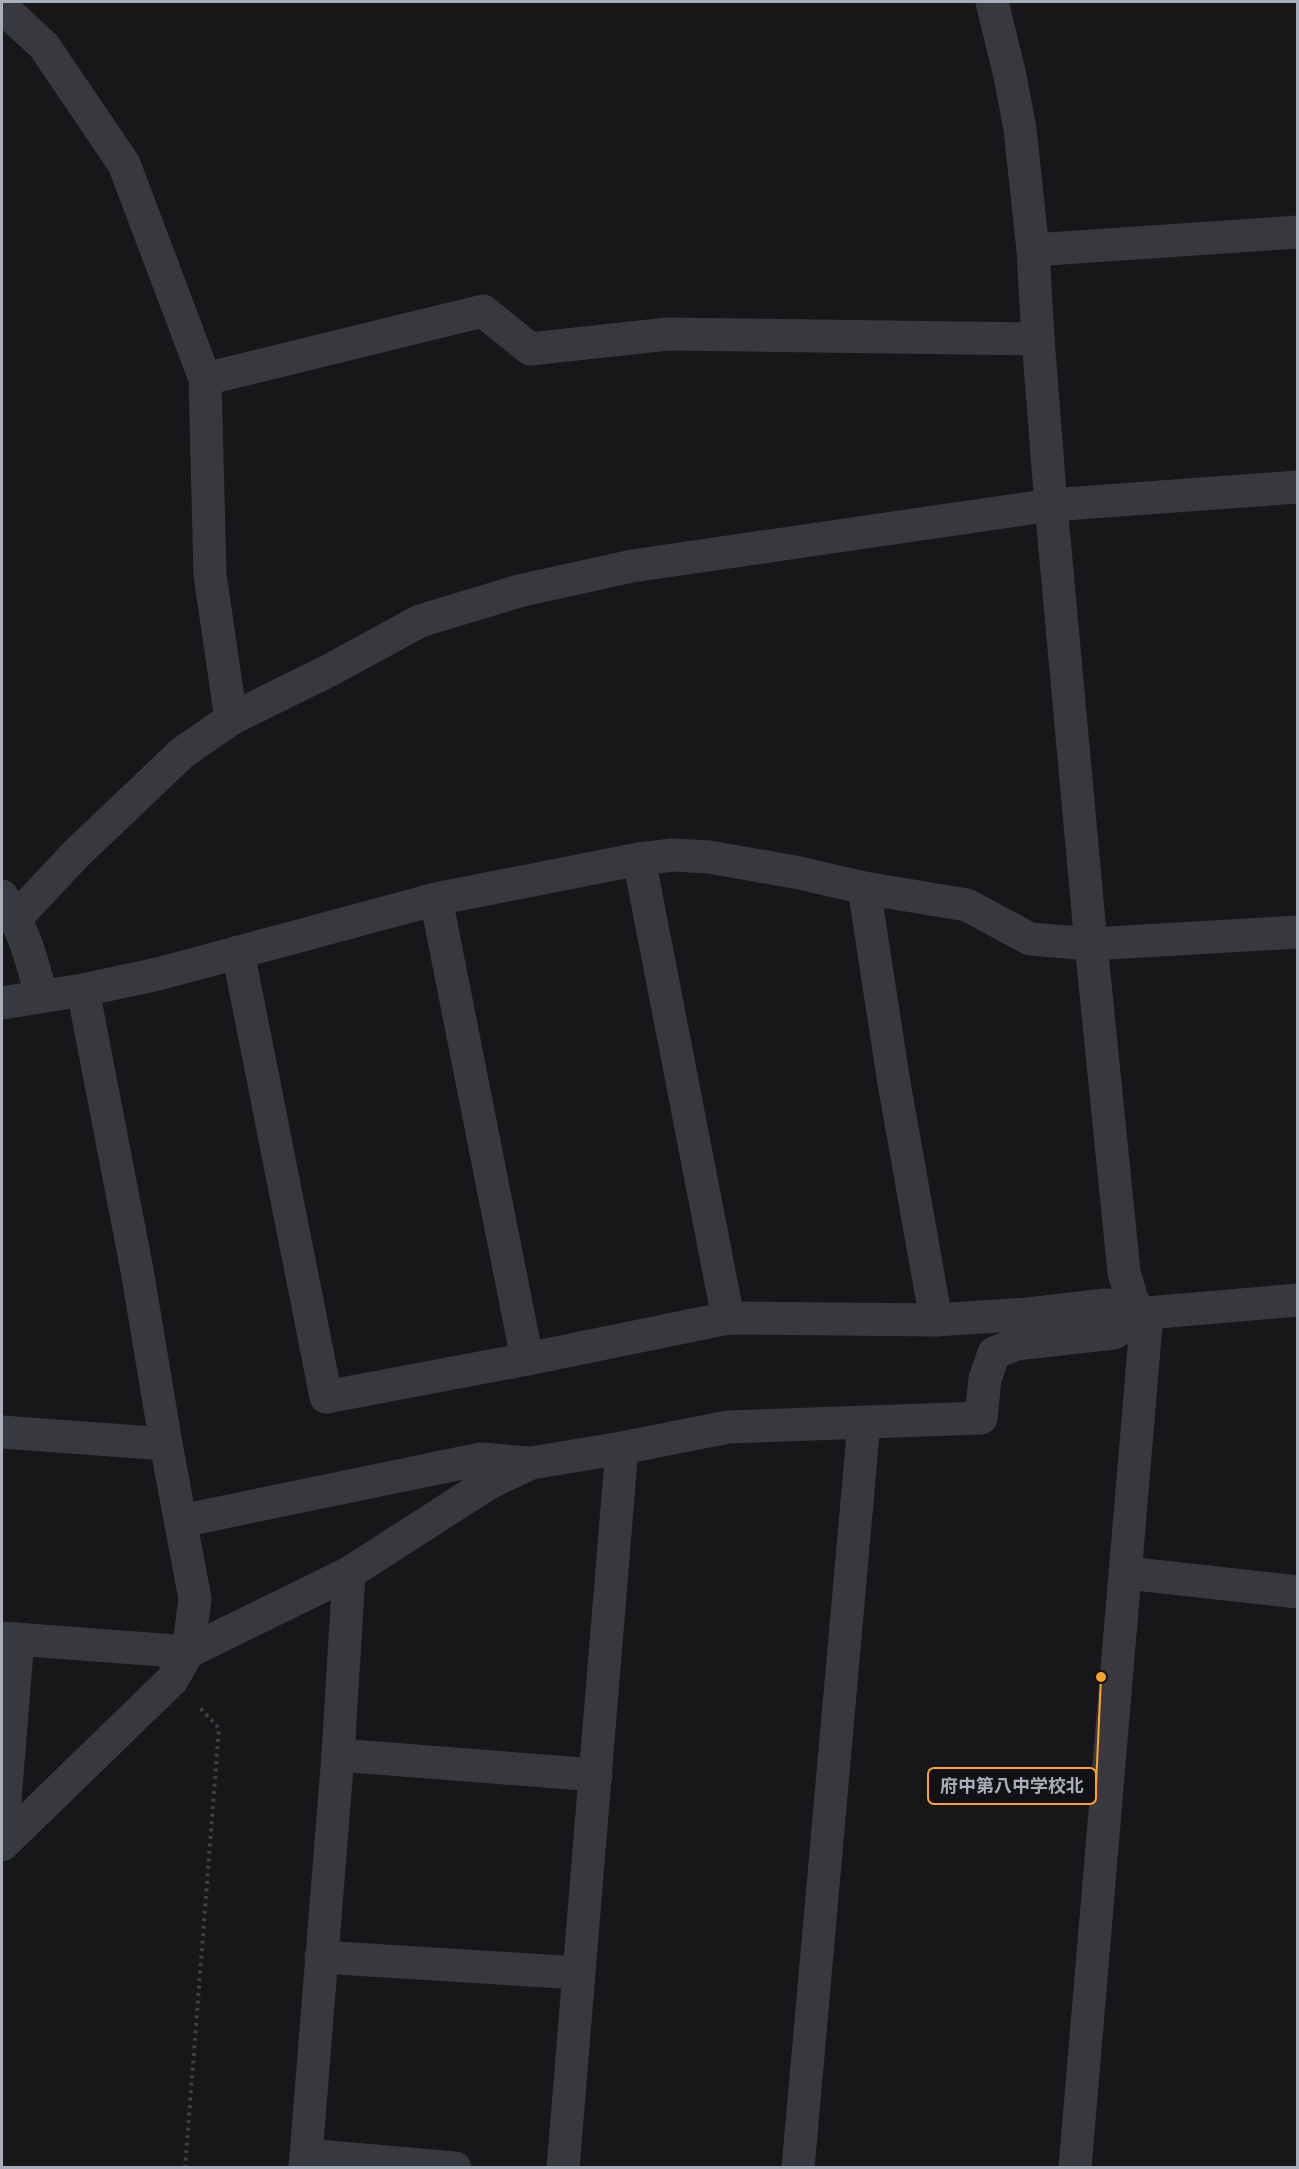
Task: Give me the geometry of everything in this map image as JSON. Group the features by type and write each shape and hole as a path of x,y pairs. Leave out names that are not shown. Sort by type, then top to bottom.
{"street":[{"path":"1000,5 1020,129 1033,250 1051,505 1124,1272 1141,1310 1127,1573 1075,2168"},
{"path":"2,7 44,46 124,164 205,379 210,575 231,719"},
{"path":"1033,250 1298,232"},
{"path":"205,379 483,311 530,349 668,334 1038,339"},
{"path":"40,996 30,950 9,907 76,854 182,753 231,719 330,670 420,621 519,591 632,566 1051,505 1298,487"},
{"path":"2,1003 83,990 158,974 436,899 639,859 673,855 709,857 800,873 864,888 967,905 1030,939 1091,944 1298,932"},
{"path":"639,859 728,1318"},
{"path":"864,888 894,1083 936,1320"},
{"path":"436,899 527,1359"},
{"path":"238,952 326,1397 728,1318 936,1320 1028,1314 1105,1305 1141,1310 1298,1300"},
{"path":"2,1845 172,1680 188,1652 195,1599 137,1270 83,990"},
{"path":"181,1521 481,1459 531,1463 728,1427 981,1418 985,1379 994,1353 1016,1344 1114,1333 1141,1310"},
{"path":"798,2168 864,1423"},
{"path":"2,1432 166,1444"},
{"path":"563,2168 622,1448"},
{"path":"2,1836 10,1639 188,1652 349,1573 489,1483 531,1463"},
{"path":"349,1573 338,1755 306,2161 455,2168"},
{"path":"1127,1573 1298,1592"},
{"path":"338,1755 596,1775"},
{"path":"321,1957 578,1973"}],"path":[{"path":"172,1680 219,1728 185,2168"}],"place":[{"name":"府中第八中学校北","path":"1101,1677"}]}
